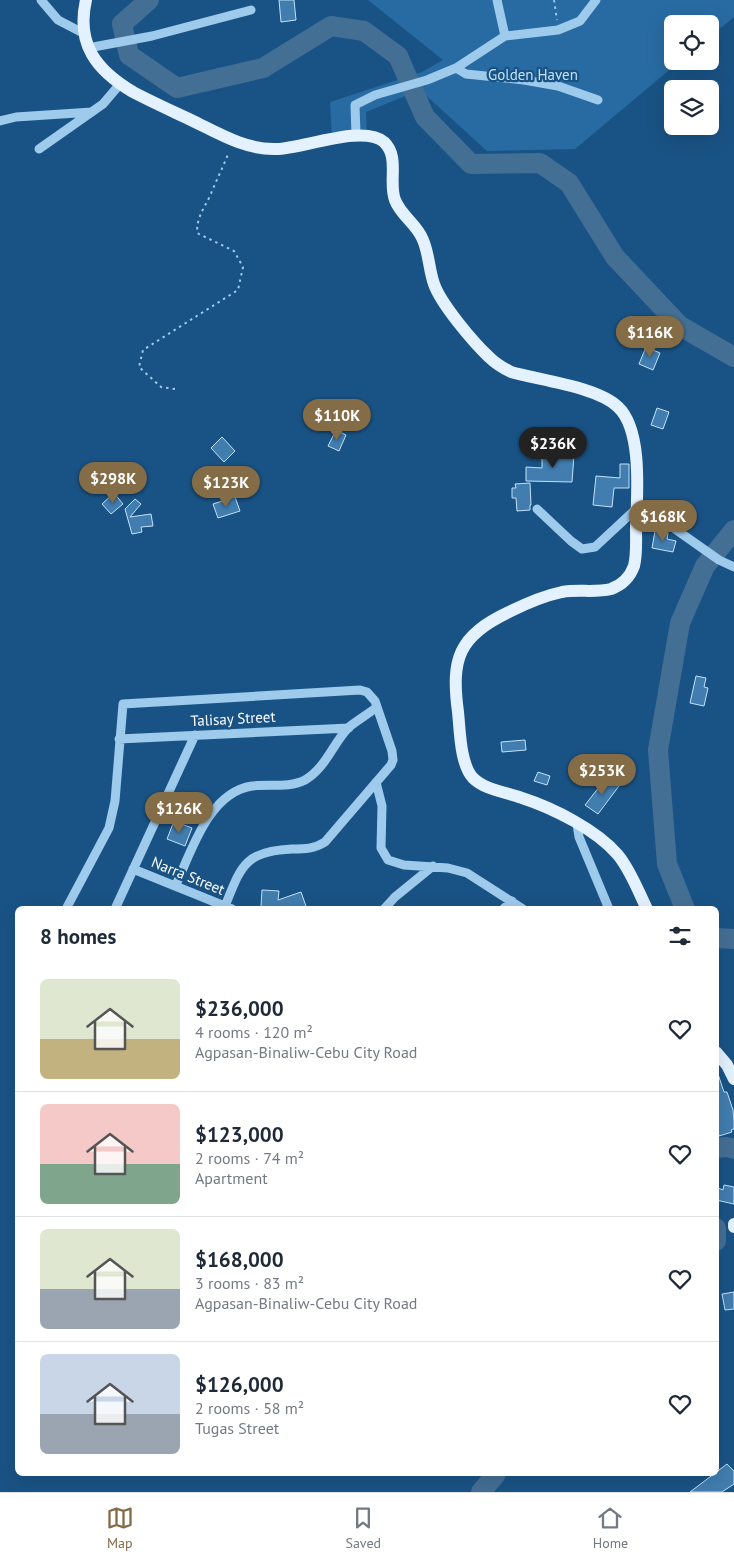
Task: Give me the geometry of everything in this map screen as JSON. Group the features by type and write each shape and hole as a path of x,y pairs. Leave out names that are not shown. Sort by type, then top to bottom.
{"main road":[{"path":"86,0 83,33 88,48 102,69 120,84 234,140 250,146 278,149 356,135 372,136 382,140 392,156 394,199 399,209 413,224 423,240 434,284 440,297 489,357 511,372 590,392 616,405 624,412 633,438 636,458 635,559 631,572 623,582 604,591 573,591 552,595 520,606 494,618 470,637 461,653 456,669 455,689 464,756 468,772 473,778 487,787 535,803 577,824 606,843 619,856 646,906"},
{"path":"719,1056 727,1065 734,1079"}],"street":[{"path":"41,0 58,20 83,33"},
{"path":"497,0 505,36"},
{"path":"356,135 354,105 456,68 505,36 558,30 580,21 596,0"},
{"path":"88,48 147,36 250,10"},
{"path":"456,68 466,74 524,80 558,86 598,100"},
{"path":"40,148 103,104 120,84"},
{"path":"0,121 16,117 92,112"},
{"path":"537,509 582,550 595,547 637,508 658,517 706,551 734,567"},
{"path":"68,906 109,828 115,802 123,704 360,690 370,694 377,707 393,760 391,765 325,842 317,847 265,853 241,868 229,906"},
{"path":"176,885 209,817 221,802 238,790 248,787 294,784 305,780 316,771 349,728 377,707"},
{"name":"Talisay Street","path":"119,739 349,728"},
{"path":"116,906 195,734"},
{"path":"376,782 382,806 381,848 383,854 393,862 404,865 433,866 467,873 518,906"},
{"path":"577,824 579,837 608,906"},
{"path":"387,906 395,896 433,866"},
{"name":"Narra Street","path":"133,869 227,906"},
{"path":"506,906 512,901"}],"path":[{"path":"554,0 558,30"},
{"path":"175,389 162,386 139,367 143,350 238,290 243,266 234,251 197,233 197,224 202,209 234,140"}],"green space":[{"name":"Golden Haven","path":"368,0 734,0 734,17 719,30 719,15 664,15 664,70 669,70 575,149 487,151 420,90 366,112 367,140 332,139 330,102 422,72 443,60"}],"building":[{"path":"279,0 294,0 296,20 281,22"},
{"path":"646,347 660,353 653,370 639,364"},
{"path":"657,408 669,412 663,429 651,425"},
{"path":"336,430 346,435 339,451 328,446"},
{"path":"222,437 235,451 224,462 211,448"},
{"path":"542,454 574,455 572,482 526,481 526,467 542,468"},
{"path":"620,464 629,464 629,488 614,488 612,507 593,505 596,476 620,478"},
{"path":"530,483 530,510 517,511 516,498 512,498 512,488 516,488 515,484"},
{"path":"114,493 123,504 111,514 102,504"},
{"path":"235,497 240,511 218,518 213,504"},
{"path":"135,499 141,504 130,517 151,514 153,526 141,527 142,532 132,534 125,509"},
{"path":"655,531 668,533 667,539 676,541 673,552 652,548"},
{"path":"696,676 706,678 704,687 708,688 704,706 690,703"},
{"path":"525,740 526,750 502,752 501,742"},
{"path":"538,772 550,776 547,785 534,781"},
{"path":"607,777 619,786 598,814 585,805"},
{"path":"174,821 192,828 185,846 167,839"},
{"path":"262,890 279,891 278,900 301,892 306,906 261,906"},
{"path":"719,1077 724,1092 727,1092 733,1110 734,1129 731,1130 732,1132 719,1136"},
{"path":"724,1185 734,1187 734,1204 719,1201 719,1188 723,1190"},
{"path":"734,1292 734,1309 725,1310 722,1294"},
{"path":"727,1464 734,1471 734,1484 722,1492 690,1492 711,1476 719,1476 719,1470"}],"waterway":[{"path":"149,0 122,24 129,55 177,88 263,68 331,26 364,31 398,56 425,117 471,164 540,163 569,183 615,257 680,326 734,357"},
{"path":"684,906 667,864 658,750 680,623 705,566 734,530"},
{"path":"719,938 734,939"},
{"path":"719,1148 734,1149"},
{"path":"481,1492 494,1476"}]}
